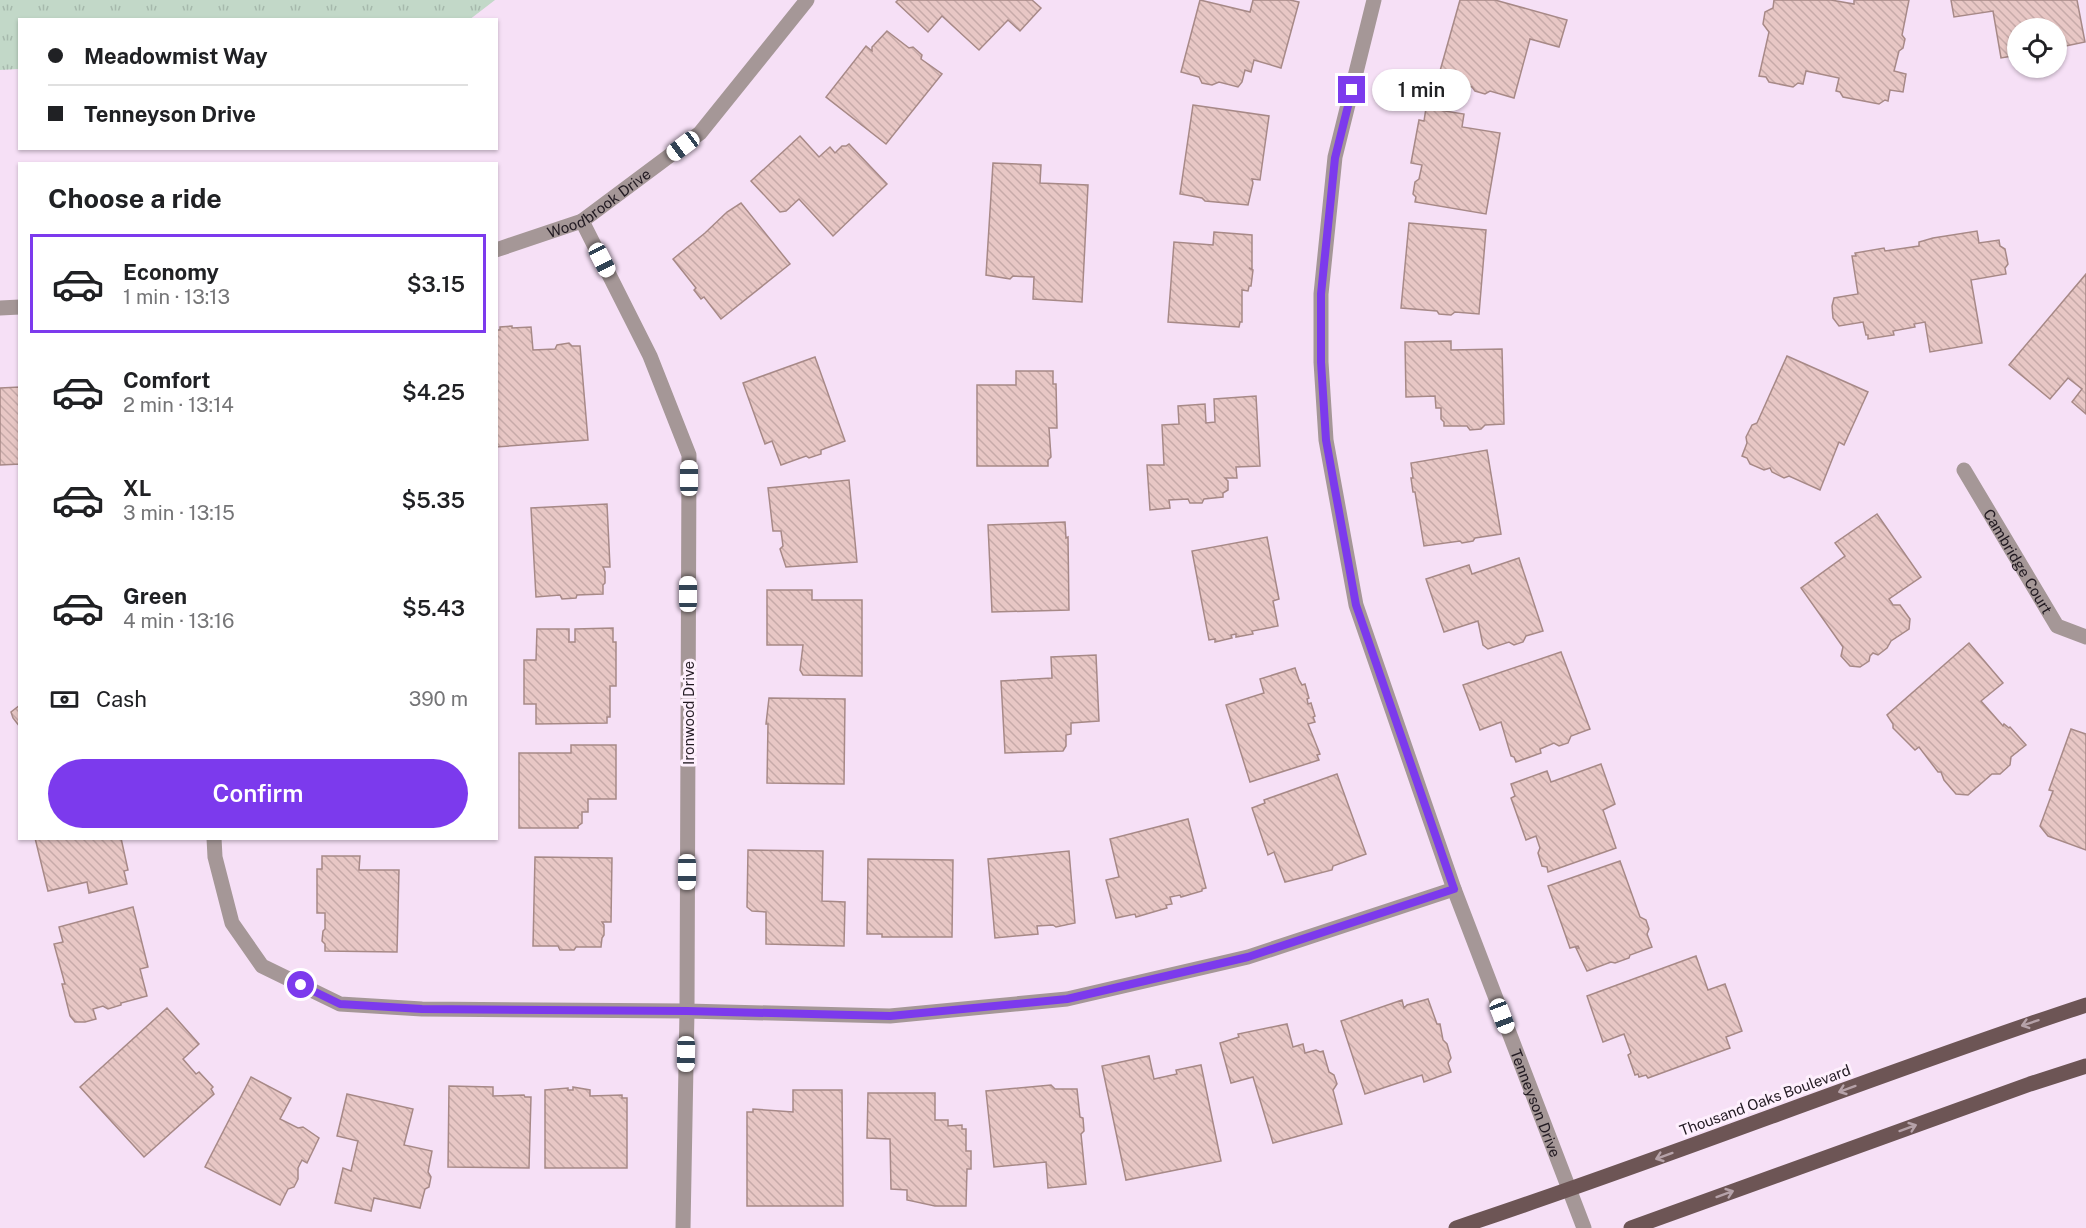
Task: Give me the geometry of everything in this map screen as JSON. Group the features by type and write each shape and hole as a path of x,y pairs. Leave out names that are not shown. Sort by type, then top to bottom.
{"main road":[{"name":"Thousand Oaks Boulevard","path":"1456,1228 1569,1191 1864,1082 2086,1005"},
{"path":"1631,1228 2030,1084 2086,1066"}],"street":[{"name":"Woodbrook Drive","path":"498,249 582,221 700,134 807,0"},
{"name":"Tenneyson Drive","path":"1374,0 1335,158 1321,294 1321,362 1326,440 1356,605 1454,889 1584,1228"},
{"name":"Ironwood Drive","path":"582,221 650,356 689,455 687,1011 683,1228"},
{"path":"0,308 18,307"},
{"name":"Cambridge Court","path":"1964,470 2057,626 2086,637"},
{"path":"214,840 215,857 232,923 262,966 340,1004 422,1009 687,1011 890,1016 1067,999 1248,957 1454,889"}],"green space":[{"path":"0,0 495,0 472,18 18,18 18,69 0,70"}],"building":[{"path":"898,0 1032,0 1041,8 1020,31 1008,20 979,50 942,16 928,32 896,2"},
{"path":"1200,0 1250,12 1253,0 1299,2 1281,68 1254,60 1251,72 1245,70 1238,87 1219,82 1212,85 1202,83 1199,77 1181,72"},
{"path":"1460,0 1495,0 1567,20 1559,47 1530,39 1514,98 1490,91 1485,94 1475,91 1472,87 1438,78"},
{"path":"1774,0 1831,0 1854,4 1854,0 1909,0 1902,35 1905,39 1894,71 1906,74 1903,92 1890,90 1888,101 1885,100 1879,104 1843,97 1840,92 1836,91 1839,78 1806,71 1803,84 1798,83 1793,87 1769,82 1766,77 1759,76 1769,32 1763,24 1765,12 1773,8"},
{"path":"1951,0 2077,0 2085,42 2067,46 2067,18 2007,18 2007,57 2001,58 1993,11 1954,17"},
{"path":"887,31 909,48 913,47 922,55 921,59 942,74 886,144 826,97 866,46 872,51 872,47"},
{"path":"1193,105 1269,116 1260,180 1252,179 1248,205 1205,201 1202,198 1180,194"},
{"path":"1426,108 1464,114 1462,127 1500,133 1486,214 1415,202 1416,197 1413,194 1415,182 1419,179 1422,165 1411,163 1419,120 1424,121"},
{"path":"800,136 819,157 830,147 835,153 842,146 849,144 887,184 833,236 799,199 786,211 780,212 751,181"},
{"path":"993,163 1041,165 1040,183 1088,185 1082,302 1033,299 1034,277 1013,276 1010,279 986,275"},
{"path":"741,203 790,264 721,319 704,297 701,299 694,290 696,288 673,259 727,212"},
{"path":"1409,223 1486,230 1479,314 1455,312 1451,315 1439,314 1437,311 1401,308"},
{"path":"1977,231 1979,243 1999,240 2000,246 2005,249 2008,264 2005,268 2006,274 1971,280 1982,343 1930,352 1925,322 1914,324 1915,327 1893,331 1894,335 1868,339 1863,322 1839,326 1833,318 1834,298 1858,294 1852,256 1856,256 1855,253 1884,248 1885,251 1919,246 1919,242 1933,238"},
{"path":"1214,232 1252,235 1252,269 1249,268 1253,270 1251,286 1248,291 1242,290 1242,322 1239,327 1168,322 1174,242 1213,245"},
{"path":"2086,274 2086,414 2072,402 2082,389 2068,378 2050,399 2009,365"},
{"path":"500,327 531,327 533,350 555,349 557,345 569,343 572,346 580,346 588,440 498,447 498,330"},
{"path":"1451,341 1451,350 1502,349 1504,424 1485,425 1481,429 1470,430 1467,426 1444,426 1441,419 1441,408 1436,408 1435,396 1406,397 1405,342"},
{"path":"1787,356 1868,392 1844,445 1839,442 1820,490 1789,476 1784,478 1772,472 1770,468 1764,470 1750,464 1747,458 1742,456 1747,443 1746,437 1752,425 1757,423"},
{"path":"815,357 845,441 821,450 821,454 809,458 806,456 781,465 772,441 765,444 743,383"},
{"path":"1016,371 1053,371 1053,384 1056,384 1057,428 1049,428 1051,457 1048,460 1048,466 977,466 977,385 1016,385"},
{"path":"18,387 18,464 0,465 0,388"},
{"path":"1256,396 1260,466 1236,467 1237,478 1225,478 1228,481 1228,490 1223,493 1223,497 1204,499 1202,503 1190,503 1188,499 1169,500 1170,508 1150,510 1147,465 1164,465 1162,425 1179,424 1178,406 1205,404 1206,423 1215,422 1214,399"},
{"path":"1487,450 1501,534 1475,538 1473,541 1462,543 1460,541 1424,546 1415,492 1413,492 1411,463"},
{"path":"849,480 857,562 786,567 780,549 783,546 781,531 773,531 768,488"},
{"path":"607,504 610,567 603,567 605,583 603,594 577,595 576,598 562,599 560,595 536,597 531,508"},
{"path":"1877,514 1921,577 1889,599 1893,605 1900,605 1910,619 1909,629 1891,641 1887,648 1878,655 1873,653 1869,661 1860,667 1850,666 1841,656 1843,647 1801,588 1845,556 1835,543"},
{"path":"1065,522 1066,538 1068,537 1069,610 992,612 988,525"},
{"path":"1267,537 1279,599 1273,601 1278,626 1252,631 1253,634 1236,637 1236,634 1231,635 1232,638 1215,642 1215,639 1209,640 1192,551"},
{"path":"1519,558 1543,631 1526,636 1523,642 1514,645 1509,642 1488,649 1483,645 1478,621 1444,632 1426,579 1469,565 1472,574"},
{"path":"767,590 812,590 812,600 862,600 862,676 803,675 800,670 803,645 767,645"},
{"path":"613,628 613,642 616,642 616,686 610,686 610,717 607,717 607,723 536,724 536,704 524,704 524,660 536,660 537,629 569,629 569,642 575,642 575,629"},
{"path":"1969,643 2003,683 1981,701 2003,726 2004,724 2010,727 2026,745 2011,757 2010,765 2000,774 1992,774 1968,795 1956,794 1944,780 1941,772 1938,772 1919,747 1915,750 1893,728 1887,715"},
{"path":"1561,652 1590,729 1571,736 1568,743 1559,746 1554,743 1540,749 1541,753 1516,762 1511,756 1501,722 1480,730 1463,685"},
{"path":"1096,655 1099,721 1071,723 1071,734 1066,735 1066,746 1063,751 1005,753 1001,681 1052,678 1051,657"},
{"path":"1295,668 1302,685 1305,684 1309,698 1307,699 1308,704 1311,703 1315,716 1313,717 1315,722 1308,724 1320,754 1317,755 1319,760 1250,782 1226,705 1264,693 1260,679"},
{"path":"769,698 845,699 844,784 767,783 768,724 766,724"},
{"path":"18,707 18,724 13,718 11,712"},
{"path":"2071,729 2086,734 2086,850 2048,836 2040,826 2053,791 2049,790"},
{"path":"571,745 616,745 616,799 588,799 588,812 582,812 582,823 578,828 519,828 519,753 571,753"},
{"path":"1601,764 1615,804 1603,810 1616,848 1548,872 1547,867 1542,866 1536,836 1526,840 1511,798 1515,796 1511,784 1547,771 1551,782"},
{"path":"1337,774 1366,854 1333,866 1332,870 1285,882 1274,852 1268,855 1252,808 1265,803 1264,800"},
{"path":"1188,819 1206,888 1181,897 1180,895 1170,897 1172,904 1166,905 1167,908 1136,917 1135,914 1116,918 1106,880 1119,877 1110,839"},
{"path":"35,840 121,840 128,870 124,871 127,884 89,893 87,882 48,891"},
{"path":"748,850 823,851 822,901 845,902 844,946 766,944 766,912 752,911 747,907"},
{"path":"1069,851 1075,923 1056,927 1053,925 1037,926 1038,934 995,938 988,859"},
{"path":"322,856 360,856 359,870 399,870 397,952 325,951 325,944 322,941 325,913 317,913 317,869 322,869"},
{"path":"535,857 612,858 611,922 602,922 604,935 601,947 576,947 574,950 560,950 558,946 533,946"},
{"path":"868,859 953,860 952,937 882,937 882,934 867,934"},
{"path":"1620,861 1640,917 1646,920 1649,929 1647,934 1652,947 1630,955 1629,958 1587,971 1576,948 1579,948 1578,946 1570,948 1548,886"},
{"path":"133,907 148,967 140,969 147,996 108,1009 103,1006 93,1009 96,1019 75,1022 70,1016 62,984 65,984 54,944 63,942 59,927"},
{"path":"1696,956 1708,990 1725,984 1742,1031 1726,1037 1730,1048 1648,1078 1646,1075 1639,1077 1638,1074 1635,1075 1628,1055 1631,1053 1624,1034 1603,1042 1587,996"},
{"path":"1428,999 1437,1024 1440,1024 1443,1040 1447,1044 1451,1058 1448,1063 1451,1072 1424,1082 1422,1075 1365,1094 1341,1021 1402,1000 1404,1008"},
{"path":"167,1008 199,1044 183,1059 196,1074 199,1072 213,1087 211,1089 214,1094 144,1157 80,1087"},
{"path":"1287,1024 1293,1047 1303,1044 1305,1053 1323,1051 1329,1072 1334,1075 1337,1084 1333,1090 1342,1124 1273,1143 1253,1077 1231,1083 1220,1043 1239,1037 1238,1034"},
{"path":"1149,1056 1154,1079 1177,1074 1176,1070 1201,1065 1221,1161 1126,1180 1102,1066"},
{"path":"251,1077 291,1098 280,1119 298,1128 303,1127 319,1138 307,1163 302,1160 298,1168 298,1179 294,1187 288,1189 280,1205 205,1167"},
{"path":"1051,1085 1055,1089 1077,1089 1080,1117 1083,1118 1084,1131 1081,1134 1086,1184 1048,1188 1046,1162 994,1167 986,1091"},
{"path":"449,1086 493,1087 493,1096 524,1095 531,1097 529,1168 448,1167"},
{"path":"573,1087 590,1090 590,1096 622,1095 622,1098 627,1098 627,1168 545,1168 545,1090 568,1088 568,1090 573,1090"},
{"path":"793,1090 842,1090 843,1206 747,1206 747,1112 753,1112 753,1109 793,1112"},
{"path":"868,1093 935,1093 935,1120 948,1120 948,1126 962,1125 962,1129 966,1129 966,1151 971,1151 971,1169 967,1169 966,1206 935,1206 907,1200 907,1190 891,1189 890,1139 867,1138"},
{"path":"347,1094 413,1109 404,1145 432,1151 428,1172 431,1177 429,1187 425,1189 420,1208 374,1198 371,1211 335,1203 343,1168 351,1171 358,1141 337,1136"}],"route":[{"path":"301,985 340,1004 422,1009 687,1011 890,1016 1067,999 1248,957 1454,889 1356,605 1326,440 1321,362 1321,294 1335,158 1352,90"}]}
